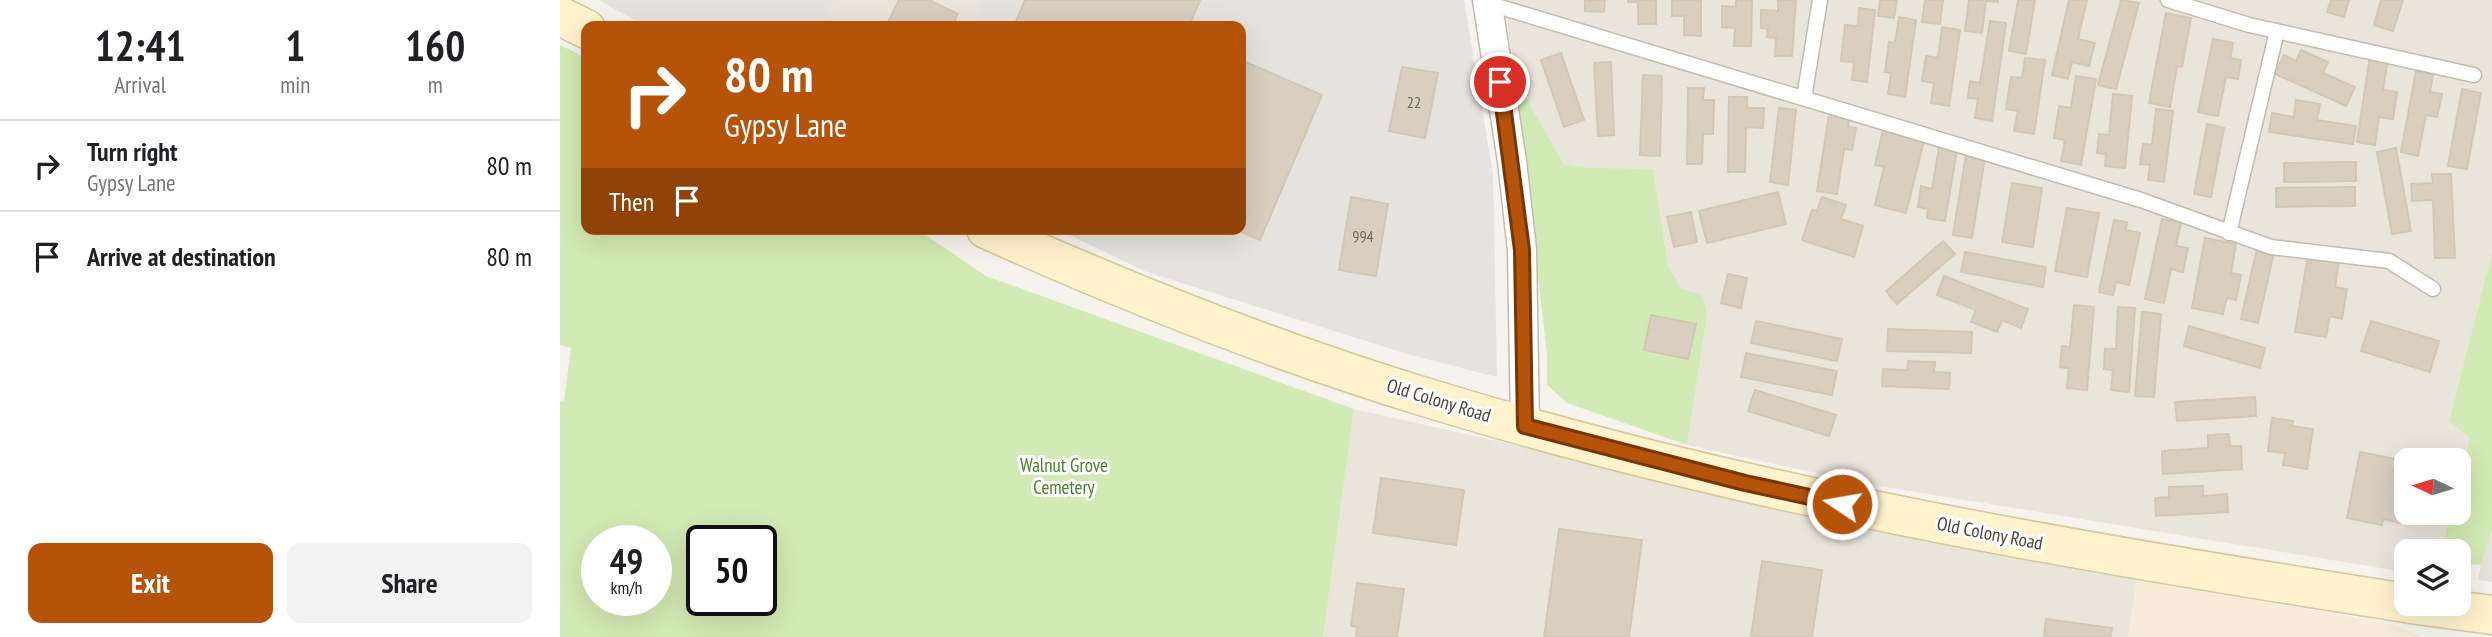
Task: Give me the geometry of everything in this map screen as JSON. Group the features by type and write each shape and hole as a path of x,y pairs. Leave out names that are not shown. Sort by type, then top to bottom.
{"main road":[{"path":"560,16 581,26"},
{"name":"Old Colony Road","path":"999,235 1085,274 1190,315 1426,398 1525,426 1745,483 1859,508 2216,574 2394,601"}],"street":[{"path":"1487,1 1512,161 1522,250 1525,426"}],"lane":[{"path":"1804,98 1820,0"},
{"path":"2168,0 2277,31 2474,75"},
{"path":"1487,1 2141,200 2270,247 2389,261 2433,289"},
{"path":"2229,233 2277,31"}],"shaded area":[{"path":"598,0 834,0 827,21 637,21"},
{"path":"834,0 982,0 974,21 827,21"},
{"path":"982,0 1464,0 1493,175 1497,377 1407,354 1144,271 1069,235 1246,235 1246,21 974,21"},
{"path":"1504,0 2492,0 2492,252 2449,421 2470,438 2468,448 2394,448 2394,525 2448,525 2444,539 2394,539 2394,570 1867,484 1687,445 1707,315 1682,289 1668,266 1653,170 1588,168 1564,164 1514,77"},
{"path":"1354,409 2137,580 2128,637 1323,637"},
{"path":"2492,531 2492,582 2478,580"},
{"path":"2137,580 2391,624 2423,637 2128,637"}],"green space":[{"name":"Walnut Grove Cemetery","path":"560,45 581,56 581,235 926,235 986,276 1354,409 1323,637 560,637 560,402 564,401 571,348 560,345"},
{"path":"1514,77 1564,164 1588,168 1653,169 1668,266 1682,289 1702,294 1707,315 1687,445 1567,403 1547,385 1547,353"},
{"path":"2492,252 2492,531 2481,565 2471,565 2471,539 2444,539 2448,525 2471,525 2471,448 2468,448 2470,438 2449,421"}],"building":[{"path":"899,0 929,0 958,14 954,21 888,21"},
{"path":"1025,0 1200,0 1191,21 1016,21"},
{"path":"1585,0 1605,0 1604,12 1585,11"},
{"path":"1628,0 1656,0 1656,24 1638,24 1638,2"},
{"path":"1672,0 1701,0 1701,36 1684,35 1684,16 1672,16"},
{"path":"1736,0 1752,0 1751,46 1734,46 1735,28 1722,27 1722,6 1736,7"},
{"path":"1778,0 1796,0 1792,56 1775,56 1776,38 1767,37 1768,29 1761,28 1761,10 1778,11"},
{"path":"1880,0 1897,0 1894,18 1878,16"},
{"path":"1925,0 1943,0 1940,24 1922,22"},
{"path":"1969,0 1998,0 1986,1 1982,33 1965,31"},
{"path":"2018,0 2035,0 2026,54 2009,51"},
{"path":"2069,0 2087,0 2078,39 2095,43 2089,66 2072,62 2068,79 2052,75"},
{"path":"2121,0 2139,3 2116,89 2098,85"},
{"path":"2331,0 2349,0 2344,17 2327,12"},
{"path":"2381,0 2403,0 2393,31 2374,25"},
{"path":"1859,8 1875,10 1867,82 1852,80 1854,62 1841,61 1845,25 1858,26"},
{"path":"2166,13 2191,18 2182,67 2177,66 2170,107 2149,103"},
{"path":"1899,17 1916,20 1905,97 1888,94 1891,73 1885,72 1889,42 1895,43"},
{"path":"1990,21 2006,23 1992,121 1975,118 1978,99 1968,98 1970,81 1980,83"},
{"path":"1942,27 1960,30 1949,106 1931,103 1934,83 1922,81 1926,56 1938,58"},
{"path":"2213,39 2233,43 2230,58 2241,60 2238,79 2226,77 2218,116 2198,112"},
{"path":"2301,50 2328,62 2323,73 2355,87 2346,106 2275,74 2284,55 2296,61"},
{"path":"1561,53 1584,120 1564,127 1541,60"},
{"path":"2370,56 2388,59 2383,90 2397,92 2393,119 2379,117 2375,145 2357,142"},
{"path":"2025,58 2045,60 2034,134 2014,131 2018,111 2006,109 2011,77 2022,78"},
{"path":"1246,62 1322,95 1260,240 1246,234"},
{"path":"1611,62 1614,135 1598,136 1594,63"},
{"path":"1402,67 1438,73 1425,138 1389,131"},
{"path":"2416,71 2433,75 2430,92 2442,94 2437,117 2426,115 2418,156 2401,152"},
{"path":"1643,75 1662,76 1660,156 1640,155"},
{"path":"2076,76 2096,79 2081,165 2061,161 2065,140 2054,138 2059,106 2071,108"},
{"path":"1688,88 1704,88 1703,100 1714,100 1713,134 1703,134 1702,164 1687,164"},
{"path":"2462,89 2481,93 2467,169 2448,166"},
{"path":"2113,94 2132,96 2125,168 2105,166 2106,154 2097,153 2099,134 2109,135"},
{"path":"1729,97 1747,97 1747,108 1764,108 1763,128 1746,127 1745,172 1728,172"},
{"path":"2296,100 2320,104 2317,120 2356,126 2353,144 2269,132 2272,113 2294,117"},
{"path":"1779,108 1796,110 1788,185 1770,182"},
{"path":"2156,109 2173,111 2164,182 2148,180 2150,165 2140,164 2143,144 2152,145"},
{"path":"1829,115 1849,118 1848,127 1856,128 1852,150 1844,149 1837,194 1817,191"},
{"path":"2207,124 2224,128 2211,197 2194,194"},
{"path":"1883,130 1924,141 1906,213 1875,205 1884,167 1875,165"},
{"path":"1939,147 1957,150 1945,221 1927,218 1928,209 1918,207 1921,186 1932,189"},
{"path":"2396,148 2411,231 2392,234 2377,152"},
{"path":"1966,155 1985,158 1972,238 1953,235"},
{"path":"2356,162 2356,181 2284,182 2284,163"},
{"path":"2432,174 2451,174 2455,258 2435,258 2433,200 2412,201 2411,184 2433,183"},
{"path":"2012,183 2042,188 2033,247 2002,242"},
{"path":"2355,187 2355,206 2276,207 2276,188"},
{"path":"1778,192 1786,224 1707,243 1699,211"},
{"path":"1351,197 1388,204 1376,276 1339,270"},
{"path":"1822,197 1846,205 1841,219 1863,226 1854,257 1802,240 1812,210 1817,211"},
{"path":"2067,208 2099,213 2087,277 2055,271"},
{"path":"1691,212 1697,242 1674,247 1667,217"},
{"path":"2162,219 2181,223 2176,246 2188,248 2183,272 2171,269 2164,303 2145,299"},
{"path":"2114,220 2127,222 2126,230 2140,233 2129,285 2116,282 2113,295 2099,292"},
{"path":"2205,238 2236,244 2231,273 2241,275 2236,300 2227,298 2223,314 2192,308"},
{"path":"1943,241 1955,254 1897,304 1886,291"},
{"path":"2258,244 2275,248 2258,323 2241,319"},
{"path":"1965,252 2046,267 2043,287 1961,272"},
{"path":"2308,256 2339,261 2335,287 2347,289 2342,319 2330,316 2326,337 2295,332"},
{"path":"1728,274 1747,278 1741,308 1721,303"},
{"path":"1944,276 2028,309 2021,328 2002,320 1997,332 1971,322 1976,310 1937,295"},
{"path":"2074,305 2094,307 2087,390 2067,388 2069,368 2060,367 2062,346 2070,347"},
{"path":"2118,307 2135,308 2129,392 2111,390 2113,370 2104,369 2105,349 2116,349"},
{"path":"2142,312 2161,314 2154,397 2135,396"},
{"path":"1651,315 1696,324 1688,359 1644,350"},
{"path":"1756,321 1842,339 1837,361 1751,343"},
{"path":"2371,321 2439,341 2430,372 2361,351"},
{"path":"2189,326 2265,348 2260,368 2184,346"},
{"path":"1888,329 1972,332 1971,353 1887,351"},
{"path":"1746,353 1837,371 1832,395 1741,377"},
{"path":"1908,361 1935,362 1934,372 1950,373 1949,389 1882,386 1883,369 1907,370"},
{"path":"1755,390 1836,415 1829,436 1748,411"},
{"path":"2255,397 2256,416 2177,421 2175,402"},
{"path":"2272,418 2293,421 2292,426 2313,429 2307,469 2283,465 2285,453 2268,451"},
{"path":"2229,434 2230,446 2241,446 2242,469 2163,474 2162,451 2208,448 2208,435"},
{"path":"2360,452 2394,459 2394,522 2383,519 2382,525 2347,518"},
{"path":"1381,478 1464,490 1456,545 1373,533"},
{"path":"2203,486 2203,496 2227,494 2228,512 2156,516 2155,498 2169,497 2169,487"},
{"path":"1559,529 1642,540 1629,637 1544,637"},
{"path":"1762,561 1822,570 1812,637 1751,637"},
{"path":"1357,583 1404,589 1397,637 1356,637 1357,627 1351,626"},
{"path":"2046,619 2112,628 2110,637 2044,637"}],"route":[{"path":"1500,82 1522,250 1525,426 1745,483 1842,504"}]}
